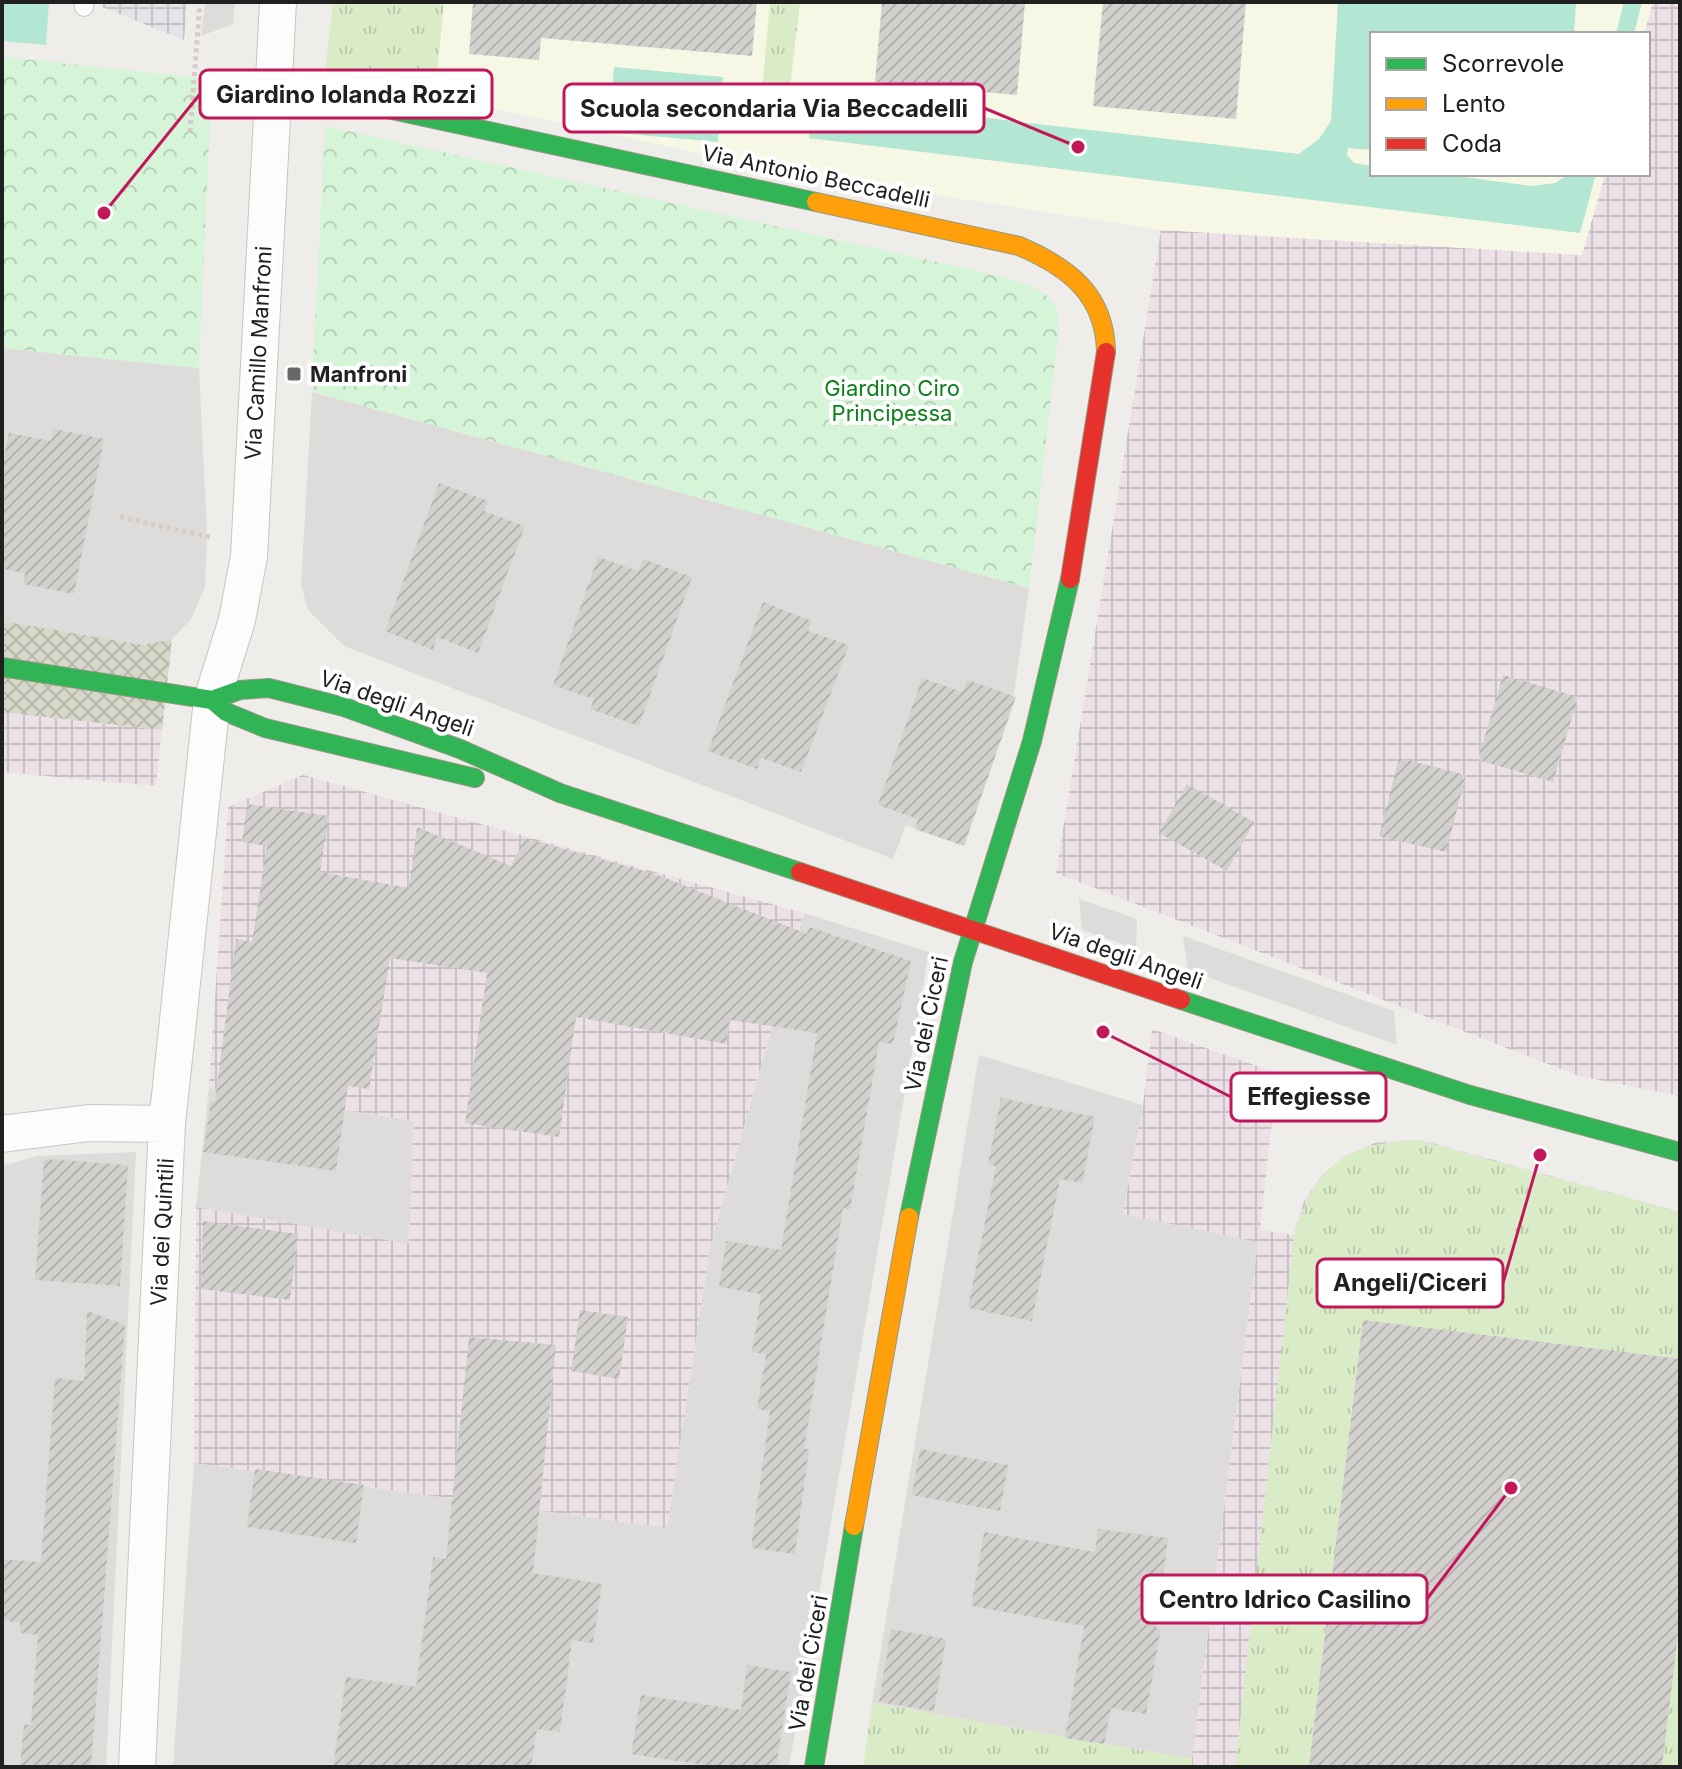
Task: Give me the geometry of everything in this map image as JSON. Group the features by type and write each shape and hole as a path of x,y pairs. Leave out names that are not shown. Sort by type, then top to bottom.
{"street":[{"name":"Via Camillo Manfroni","path":"212,700 237,620 249,556 278,2"},
{"name":"Via Antonio Beccadelli","path":"272,84 993,239 1055,262 1086,286 1097,301"},
{"name":"Via dei Ciceri","path":"814,1767 894,1300 954,999 972,929 1023,771 1056,642 1105,373 1108,338 1097,301"},
{"name":"Via degli Angeli","path":"2,667 212,700 252,688 290,692 403,726 560,793 1443,1087 1680,1152"},
{"name":"Via degli Angeli","path":"212,700 226,712 265,728 462,776 560,793"},
{"name":"Via dei Quintili","path":"137,1767 167,1124 212,700"},
{"path":"2,1134 89,1123 167,1124"}],"path":[{"path":"190,132 200,2"},
{"path":"120,517 211,537"}],"shaded area":[{"path":"103,2 187,2 184,40 102,7"},
{"path":"205,2 235,2 233,24 201,36"},
{"path":"333,2 1653,2 1645,32 1370,32 1370,176 1604,176 1582,255 1161,230 781,171 325,72"},
{"path":"1653,2 1680,2 1680,1096 1579,1076 1056,873 1161,230 1582,255 1604,176 1650,176 1650,32 1645,32"},
{"path":"2,348 199,368 207,534 205,587 191,619 172,639 143,645 2,621"},
{"path":"312,392 1029,588 1012,707 964,846 906,825 893,859 344,646 308,610 301,585"},
{"path":"2,621 143,645 172,639 162,730 2,712"},
{"path":"2,712 162,730 156,786 2,772"},
{"path":"303,775 804,913 710,1247 667,1528 194,1463 196,1207 409,1244 414,1121 209,1088 228,807"},
{"path":"1079,899 1137,919 1136,949 1082,930"},
{"path":"804,913 929,952 789,1767 173,1767 194,1463 667,1528 710,1247"},
{"path":"1183,936 1394,1011 1397,1045 1188,970"},
{"path":"1152,1029 1277,1073 1260,1230 1293,1235 1304,1201 1323,1174 1345,1156 1377,1142 1418,1140 1680,1212 1680,1767 1191,1767 1258,1242 1123,1214 1143,1105"},
{"path":"979,1055 1143,1105 1123,1214 1258,1241 1192,1759 872,1703"},
{"path":"209,1088 414,1121 409,1245 196,1207"},
{"path":"136,1152 106,1767 2,1767 2,1166 37,1156"}],"green space":[{"path":"2,2 49,2 46,45 2,41"},
{"path":"333,2 444,2 435,96 325,72"},
{"path":"770,2 800,2 786,123 760,114"},
{"path":"1338,2 1576,2 1574,32 1370,32 1370,150 1348,148 1347,155 1354,163 1370,166 1370,176 1455,176 1532,186 1555,183 1566,176 1595,176 1580,233 809,138 813,98 1299,154 1319,139 1331,121"},
{"path":"1624,2 1642,2 1634,32 1616,32"},
{"path":"2,57 212,79 199,368 2,348"},
{"path":"614,67 723,77 718,142 608,132"},
{"name":"Giardino Ciro Principessa","path":"325,126 982,272 1024,284 1044,294 1057,310 1059,328 1029,588 312,392"},
{"path":"1418,1140 1680,1212 1680,1359 1363,1321 1309,1767 1235,1767 1294,1236 1312,1191 1336,1162 1370,1146"},
{"path":"1680,1617 1680,1767 1662,1767"},
{"path":"872,1703 1192,1759 1191,1767 863,1767"}],"building":[{"path":"473,2 757,2 752,56 541,38 539,60 469,54"},
{"path":"882,2 1025,2 1017,95 875,82"},
{"path":"1103,2 1246,2 1236,119 1093,106"},
{"path":"54,429 104,439 74,594 23,584 25,573 2,569 2,467 9,433 51,441"},
{"path":"439,483 488,501 484,511 525,526 478,653 437,637 433,650 385,631"},
{"path":"598,557 638,571 643,559 692,577 639,726 590,709 594,699 553,685"},
{"path":"763,602 812,621 808,631 849,645 801,772 761,758 757,769 708,751"},
{"path":"1503,675 1578,697 1553,782 1478,760"},
{"path":"922,678 963,692 967,680 1016,697 964,846 915,829 918,819 878,805"},
{"path":"1399,758 1466,775 1446,852 1379,836"},
{"path":"1187,784 1254,822 1227,871 1159,833"},
{"path":"247,804 329,816 320,872 409,888 417,827 511,866 525,838 655,874 807,934 809,927 911,961 893,1044 879,1042 850,1210 843,1208 804,1449 809,1449 795,1554 751,1548 770,1411 757,1409 766,1354 752,1352 761,1294 719,1287 726,1241 781,1250 817,1033 730,1020 726,1044 576,1017 559,1137 465,1123 487,973 390,958 369,1089 348,1086 336,1171 203,1152 211,1101 215,1102 236,939 252,942 267,846 242,842"},
{"path":"1001,1098 1095,1117 1082,1183 1060,1179 1032,1321 968,1308 996,1166 988,1164"},
{"path":"44,1159 128,1165 120,1286 35,1280"},
{"path":"203,1221 298,1234 290,1300 201,1289"},
{"path":"580,1310 628,1317 619,1379 571,1371"},
{"path":"87,1311 125,1325 91,1767 20,1767 24,1724 31,1725 38,1635 20,1633 20,1622 2,1621 2,1559 41,1562 55,1378 84,1381"},
{"path":"1363,1320 1680,1359 1680,1616 1662,1767 1309,1767"},
{"path":"469,1337 556,1345 533,1573 602,1584 593,1643 572,1640 560,1732 537,1729 531,1767 333,1767 346,1677 416,1687 433,1557 446,1559"},
{"path":"920,1449 1008,1465 1000,1511 912,1495"},
{"path":"255,1469 364,1485 356,1543 247,1527"},
{"path":"1098,1529 1168,1538 1156,1628 1161,1628 1146,1714 1111,1708 1104,1744 1065,1738 1084,1626 971,1606 984,1532 1095,1552"},
{"path":"891,1629 946,1639 934,1711 879,1702"},
{"path":"747,1665 791,1672 776,1767 717,1767 631,1754 641,1695 741,1710"}],"traffic: fast":[{"path":"272,84 816,202"},
{"path":"909,1217 963,962 1032,741 1070,579"},
{"path":"2,667 212,700 240,690 269,688 344,707 460,749 560,793 800,872"},
{"path":"212,700 226,712 265,728 475,778"},
{"path":"1181,1000 1470,1095 1680,1152"},
{"path":"814,1767 854,1526"}],"traffic: slow":[{"path":"816,202 1019,246 1037,254 1068,273 1091,299 1099,314 1106,352"},
{"path":"854,1526 909,1217"}],"traffic: jam":[{"path":"1070,579 1106,352"},
{"path":"800,872 1181,1000"}],"place":[{"name":"Scuola secondaria Via Beccadelli","path":"1078,147"},
{"name":"Giardino Iolanda Rozzi","path":"104,213"},
{"name":"Manfroni","path":"294,374"},
{"name":"Effegiesse","path":"1103,1032"},
{"name":"Angeli/Ciceri","path":"1540,1155"},
{"name":"Centro Idrico Casilino","path":"1511,1488"}]}
